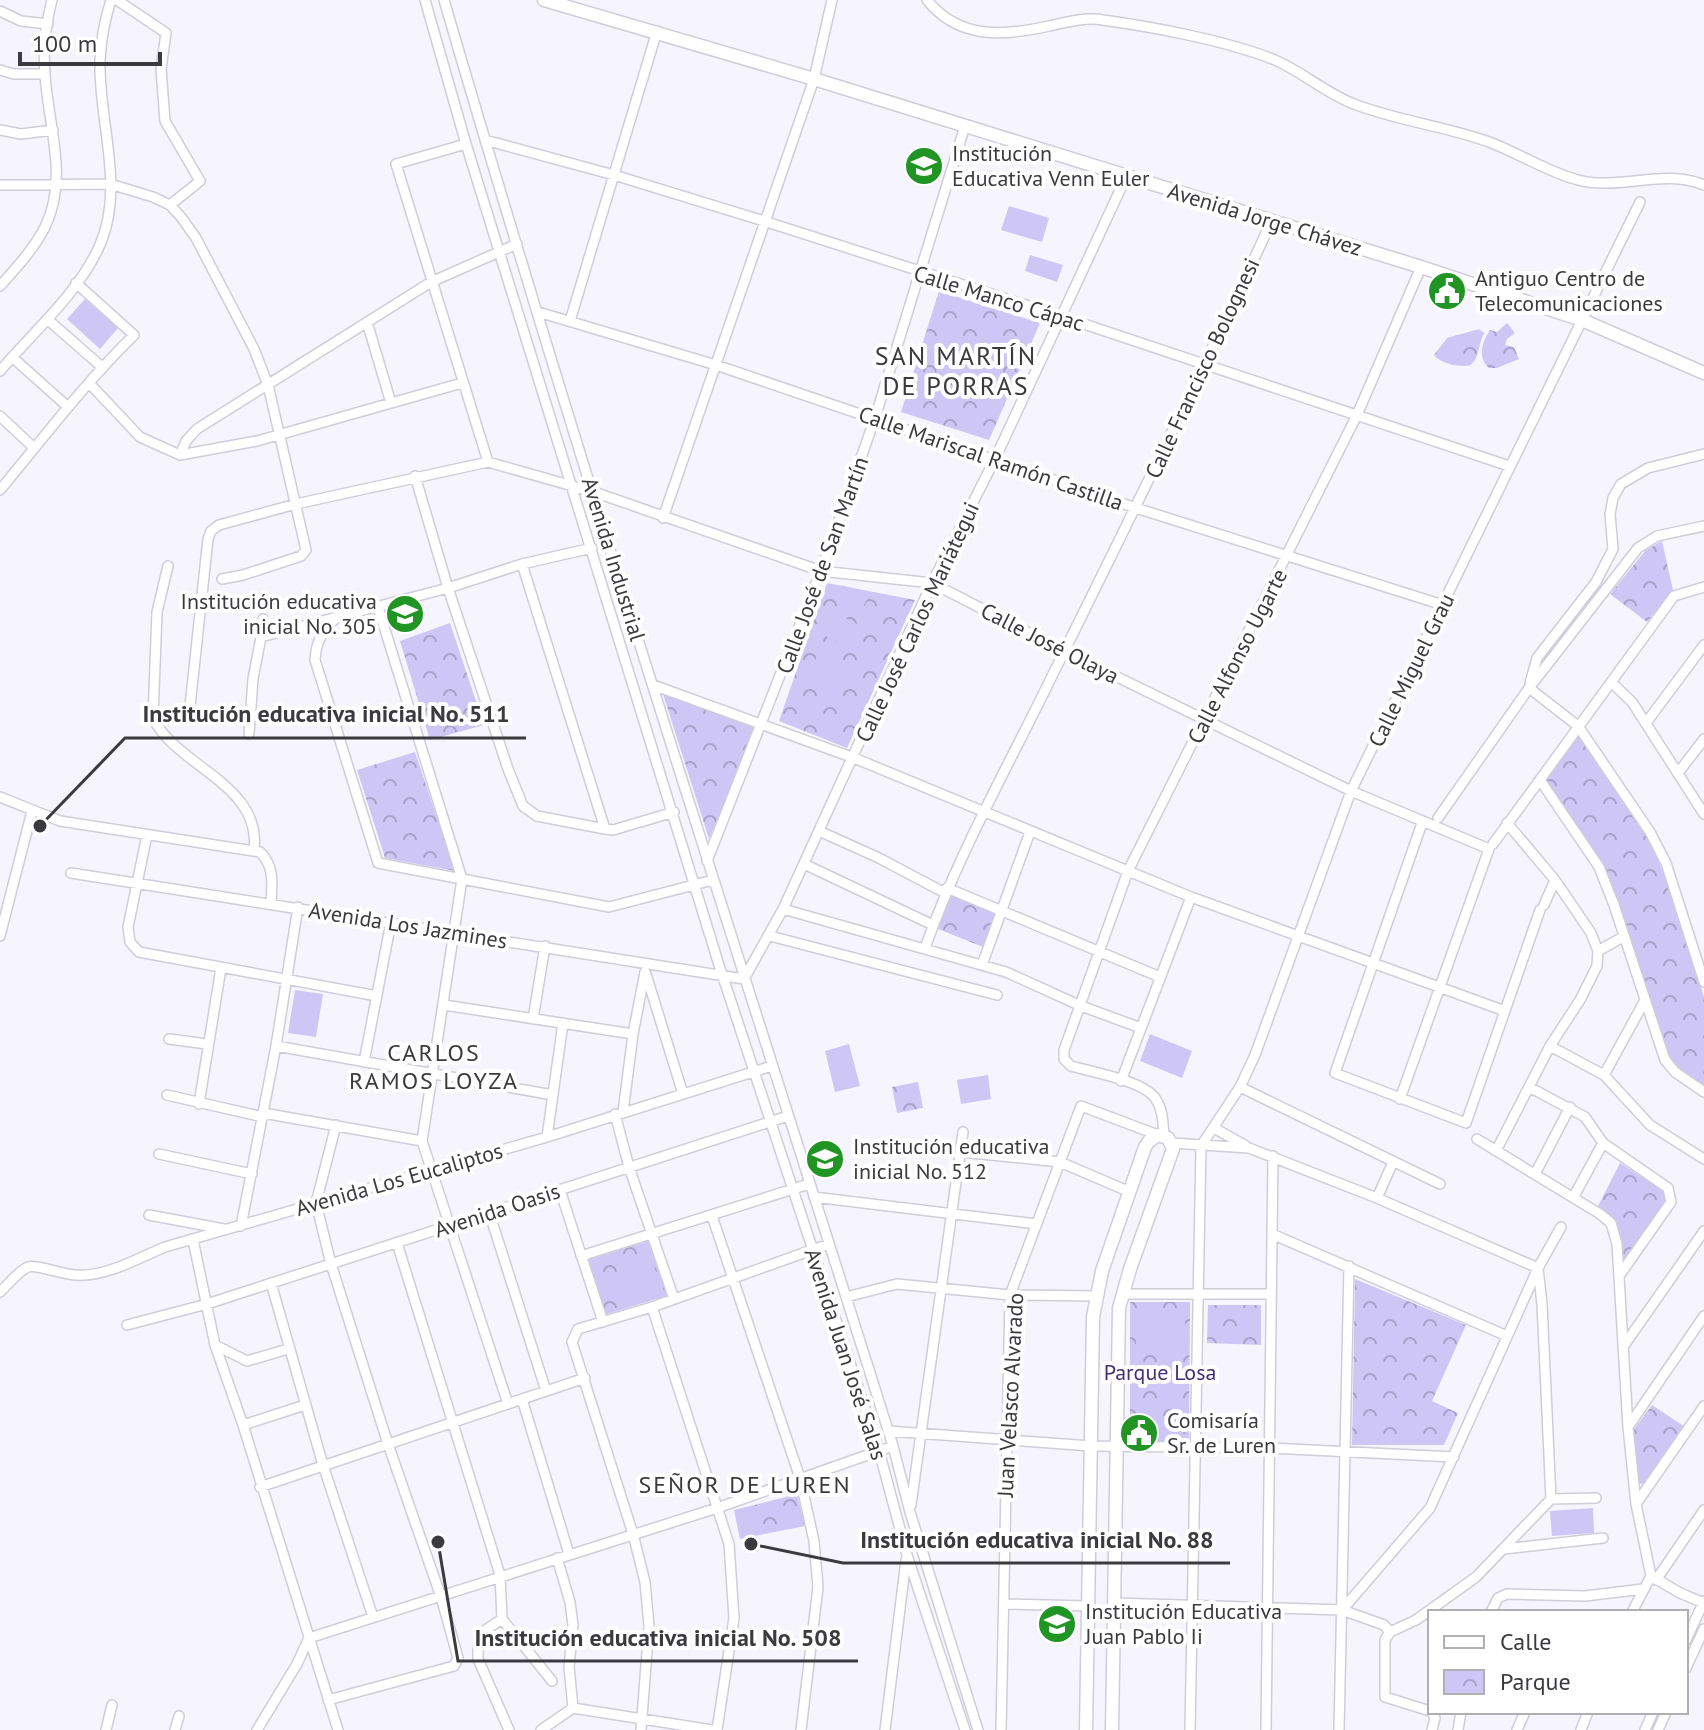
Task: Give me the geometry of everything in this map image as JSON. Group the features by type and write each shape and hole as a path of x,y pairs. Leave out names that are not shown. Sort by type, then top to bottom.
{"main road":[{"name":"Avenida Jorge Chávez","path":"544,0 657,31 1421,267 1582,320 1704,373"},
{"path":"1086,1730 1093,1317 1102,1271 1145,1147 1149,1141 1165,1138 1173,1149 1119,1308 1112,1730"}],"street":[{"path":"0,286 41,234 57,185 45,74 52,0"},
{"path":"0,371 76,283 99,247 110,209 100,61 111,0"},
{"path":"117,0 166,33 161,69 165,121 200,181 170,205"},
{"name":"Avenida Juan José Salas","path":"425,0 466,144 723,978 879,1451 907,1555 965,1730"},
{"path":"444,0 485,140"},
{"path":"663,518 814,79 832,0"},
{"path":"927,0 954,25 977,31 1032,30 1101,19 1175,33 1265,57 1353,104 1484,140 1577,179 1608,183 1686,177 1704,185"},
{"path":"0,11 21,21 48,24"},
{"path":"570,321 657,31"},
{"path":"0,70 14,74 45,74"},
{"name":"Calle José de San Martín","path":"707,861 821,571 875,418 965,126"},
{"path":"0,130 21,134 53,130"},
{"name":"Calle Manco Cápac","path":"485,140 614,175 767,222 1509,466"},
{"name":"Avenida Industrial","path":"485,140 744,979"},
{"path":"189,715 211,531 219,525 296,504 488,462 396,164 466,144"},
{"name":"Calle José Carlos Mariátegui","path":"744,979 783,909 932,583 995,459 1127,175"},
{"path":"1,189 110,184 170,205 196,238 254,349 268,385 306,550 301,556 222,579"},
{"name":"Calle Miguel Grau","path":"1201,1146 1240,1087 1280,992 1351,791 1640,202"},
{"name":"Calle Francisco Bolognesi","path":"925,948 946,890 983,811 1136,508 1272,220"},
{"path":"180,455 186,441 197,429 367,322 431,282 517,244"},
{"name":"Calle Alfonso Ugarte","path":"1121,1081 1071,1066 1064,1059 1064,1050 1098,952 1128,871 1357,415 1421,267"},
{"path":"2,484 102,367 134,335 76,283"},
{"name":"Calle Mariscal Ramón Castilla","path":"538,312 716,365 1136,508 1443,605"},
{"path":"47,319 102,367"},
{"path":"367,322 391,403"},
{"path":"12,357 68,407"},
{"path":"90,384 140,437 180,455 257,441 462,383"},
{"path":"0,416 33,447"},
{"path":"1529,688 1537,658 1596,582 1613,549 1610,514 1613,498 1621,484 1648,468 1703,455"},
{"name":"Calle José Olaya","path":"488,462 594,492 821,571 932,583 1351,791 1422,823 1491,847"},
{"path":"415,476 448,588 523,806 537,816 613,830 674,812"},
{"path":"1438,818 1529,688 1638,548 1657,536 1704,526"},
{"path":"261,637 448,588 522,564 592,548"},
{"path":"522,564 605,829"},
{"path":"168,566 157,612 153,718 160,732 244,806 254,822 254,850"},
{"path":"1400,1099 1491,847 1674,596 1704,587"},
{"path":"378,607 462,879 422,1141 452,1225 508,1404"},
{"path":"337,617 322,633 315,660 378,863 609,907 713,880"},
{"path":"249,734 253,679 263,619"},
{"path":"1646,723 1704,645"},
{"path":"1611,682 1632,702 1704,814"},
{"path":"653,685 854,758 1191,897 1505,1011"},
{"path":"1529,688 1578,726 1650,832 1666,863 1704,982"},
{"path":"1678,773 1704,739"},
{"path":"1540,780 1599,867 1665,1060 1675,1072 1704,1092"},
{"path":"0,797 60,821 260,852 269,865 271,903"},
{"path":"0,936 32,811"},
{"path":"1422,823 1335,1073 1466,1123 1542,907 1555,880"},
{"path":"1497,1149 1550,1046 1597,966 1598,951 1591,933 1555,880 1507,823"},
{"path":"819,831 946,890 1160,977"},
{"path":"982,965 1030,832"},
{"path":"147,835 128,927 130,942 139,952 377,996"},
{"path":"804,864 933,925"},
{"name":"Avenida Los Jazmines","path":"71,873 545,946 644,968 744,979"},
{"path":"1191,897 1121,1081 1143,1087 1154,1095 1163,1119 1165,1138 1201,1146 1249,1148"},
{"path":"241,1226 276,1046 298,907"},
{"path":"783,909 1006,972 1081,1006 1141,1028"},
{"path":"364,1062 391,922"},
{"path":"770,936 997,995"},
{"path":"1598,951 1623,937"},
{"path":"533,1019 545,946"},
{"path":"199,1104 221,968"},
{"path":"644,968 619,1113 629,1167 674,1299"},
{"path":"644,968 683,1094"},
{"name":"Avenida Juan José Salas","path":"744,979 893,1446 910,1512 978,1730"},
{"path":"1604,1075 1644,1002"},
{"path":"444,1005 633,1034"},
{"path":"547,1137 563,1023"},
{"path":"169,1039 207,1044"},
{"path":"276,1046 553,1095"},
{"path":"1550,1046 1604,1075 1650,1125 1704,1159"},
{"name":"Avenida Los Eucaliptos","path":"0,1292 27,1267 37,1266 50,1272 79,1276 112,1270 165,1247 547,1137 772,1066"},
{"path":"1240,1087 1440,1184"},
{"path":"1529,1087 1585,1117 1603,1143 1668,1188 1671,1202 1619,1276"},
{"path":"167,1095 199,1104 422,1141"},
{"name":"Juan Velasco Alvarado","path":"1001,1730 1010,1295 1081,1106 1165,1138"},
{"path":"1535,1174 1570,1107"},
{"name":"Avenida Oasis","path":"127,1325 207,1304 788,1116"},
{"path":"328,1700 454,1666 457,1662 441,1597 388,1444 331,1264 316,1203 336,1125"},
{"path":"1214,1128 1249,1148 1377,1198 1538,1268"},
{"path":"885,1730 910,1512 963,1132"},
{"path":"1477,1139 1574,1196 1611,1223 1616,1234 1636,1504 1654,1578 1704,1603 1688,1636"},
{"path":"1574,1196 1603,1143"},
{"path":"1190,1730 1201,1146"},
{"path":"961,1152 1060,1162 1130,1192"},
{"path":"159,1154 252,1174"},
{"path":"1266,1730 1273,1156"},
{"path":"1377,1198 1393,1162"},
{"path":"581,1256 809,1184"},
{"path":"560,1190 603,1322"},
{"path":"814,1197 1037,1224"},
{"path":"489,1212 546,1391"},
{"path":"149,1215 228,1230"},
{"path":"712,1216 800,1478 814,1541 818,1587 801,1730"},
{"path":"1342,1610 1430,1508 1538,1268 1561,1227"},
{"path":"1623,1347 1704,1231"},
{"path":"1272,1234 1507,1336"},
{"path":"193,1240 215,1345 338,1730"},
{"path":"397,1243 500,1575 502,1619 552,1681"},
{"path":"642,1725 649,1612 645,1582 633,1534 572,1342 574,1334 578,1329 652,1307 829,1244"},
{"path":"1339,1730 1349,1266"},
{"path":"1538,1268 1551,1499"},
{"path":"271,1283 323,1465 373,1617"},
{"path":"846,1297 897,1284 1010,1295 1096,1296"},
{"path":"1122,1294 1271,1294"},
{"path":"541,1730 568,1711 642,1725 715,1730 734,1599 729,1544 652,1307"},
{"path":"1628,1427 1704,1316"},
{"path":"215,1345 247,1361 288,1349"},
{"path":"260,1487 585,1378"},
{"path":"522,1399 569,1554"},
{"path":"243,1425 305,1405"},
{"path":"1636,1504 1704,1406"},
{"path":"888,1431 1091,1446 1269,1448 1454,1457"},
{"path":"257,1730 309,1638 717,1508 893,1446"},
{"path":"1430,1610 1476,1577 1551,1499 1596,1498"},
{"path":"1633,1610 1643,1589 1704,1510"},
{"path":"1504,1549 1603,1538"},
{"path":"557,1558 570,1602 573,1625 568,1711 562,1730"},
{"path":"1492,1610 1498,1598 1507,1594 1585,1596 1643,1589"},
{"path":"1114,1603 1342,1610 1384,1625 1390,1632"},
{"path":"1004,1604 1088,1606"},
{"path":"1428,1611 1390,1632 1385,1640 1385,1697 1428,1711"},
{"path":"502,1619 478,1635 478,1659 509,1730"},
{"path":"1688,1664 1704,1629"},
{"path":"942,1664 955,1659"},
{"path":"106,1730 112,1705"},
{"path":"175,1730 179,1716"}],"green space":[{"path":"1009,206 1049,218 1042,242 1001,230"},
{"path":"1030,255 1063,265 1057,282 1025,271"},
{"path":"939,291 1040,323 989,440 901,412"},
{"path":"85,299 118,328 100,349 67,319"},
{"path":"1507,323 1515,333 1505,345 1514,347 1519,359 1489,368 1482,355 1485,340 1490,330 1497,332"},
{"path":"1479,329 1484,333 1471,365 1451,364 1434,355 1447,338"},
{"path":"945,345 993,360 985,387 936,371"},
{"path":"1662,541 1673,590 1647,622 1610,594 1646,550"},
{"path":"827,583 915,600 847,748 779,721"},
{"path":"842,585 868,598 860,612 835,599"},
{"path":"830,610 867,629 857,653 820,633"},
{"path":"450,623 484,725 430,740 400,641"},
{"path":"819,648 857,667 847,690 812,672"},
{"path":"662,691 756,727 709,839"},
{"path":"1579,737 1652,845 1674,900 1704,997 1704,1087 1678,1068 1665,1050 1606,875 1545,781 1575,738"},
{"path":"415,752 455,871 385,858 357,770"},
{"path":"951,893 996,912 983,947 938,929"},
{"path":"295,990 323,994 316,1037 288,1033"},
{"path":"1150,1034 1192,1051 1182,1078 1140,1061"},
{"path":"849,1044 860,1086 835,1092 825,1051"},
{"path":"988,1075 991,1099 961,1104 957,1080"},
{"path":"918,1082 923,1108 897,1113 892,1087"},
{"path":"1620,1163 1667,1193 1668,1197 1623,1261 1615,1226 1597,1208"},
{"path":"652,1240 669,1295 604,1315 587,1260"},
{"path":"652,1260 661,1286 615,1302 606,1275"},
{"path":"1355,1279 1466,1325 1432,1401 1458,1413 1444,1445 1352,1445"},
{"name":"Parque Losa","path":"1130,1302 1190,1302 1189,1441 1130,1441"},
{"path":"1208,1305 1261,1305 1261,1345 1207,1343"},
{"path":"1135,1311 1185,1311 1185,1345 1136,1345"},
{"path":"1652,1405 1685,1427 1649,1482 1640,1484 1635,1479 1632,1432"},
{"path":"797,1494 805,1526 740,1539 734,1510"},
{"path":"1593,1508 1594,1533 1552,1536 1550,1511"}],"place":[{"name":"Institución Educativa Venn Euler","path":"924,166"},
{"name":"Antiguo Centro de Telecomunicaciones","path":"1447,291"},
{"name":"Institución educativa inicial No. 305","path":"405,614"},
{"name":"Institución educativa inicial No. 511","path":"40,826"},
{"name":"Institución educativa inicial No. 512","path":"825,1159"},
{"name":"Comisaría Sr. de Luren","path":"1139,1433"},
{"name":"Institución educativa inicial No. 508","path":"438,1542"},
{"name":"Institución educativa inicial No. 88","path":"751,1544"},
{"name":"Institución Educativa Juan Pablo Ii","path":"1057,1624"}],"district":[{"name":"SAN MARTÍN DE PORRAS","path":"956,370"},
{"name":"CARLOS RAMOS LOYZA","path":"434,1066"},
{"name":"SEÑOR DE LUREN","path":"745,1484"}]}
